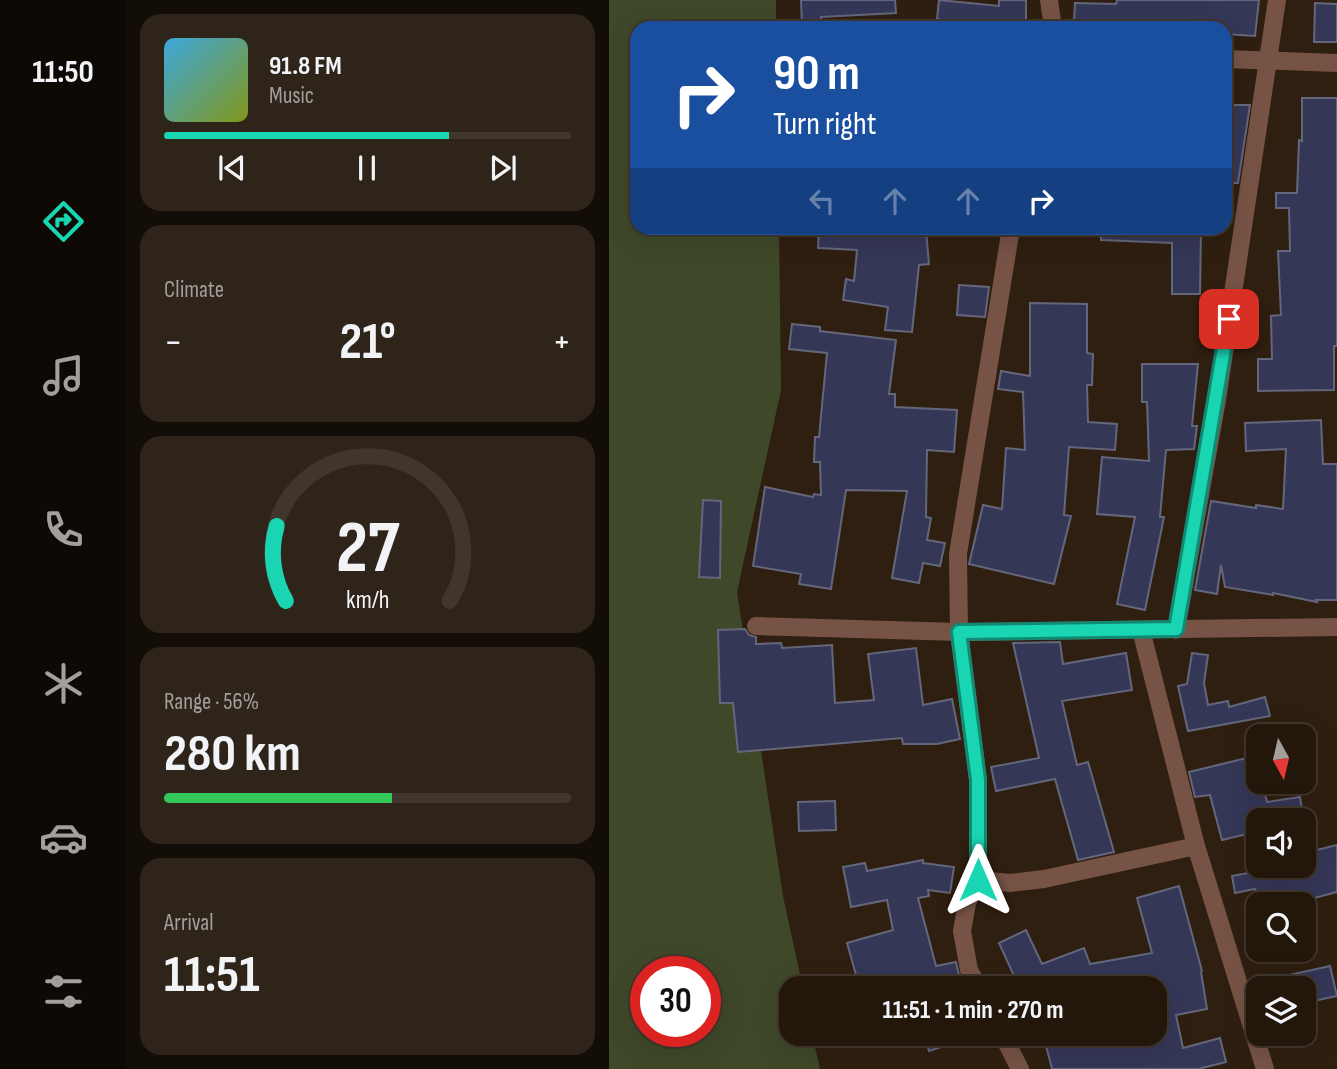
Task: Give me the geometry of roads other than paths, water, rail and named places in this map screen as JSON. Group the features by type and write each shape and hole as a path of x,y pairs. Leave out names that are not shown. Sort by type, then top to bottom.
{"street":[{"path":"1049,0 1052,21"},
{"path":"1176,629 1217,400 1277,0"},
{"path":"1232,59 1337,63"},
{"path":"972,976 962,930 967,903 978,880 978,780 959,632 958,554 1010,235"},
{"path":"756,626 959,632 1337,627"},
{"path":"1141,630 1196,846 1265,1069"},
{"path":"978,880 1010,883 1044,879 1196,846"},
{"path":"1008,1046 1020,1069"}]}
